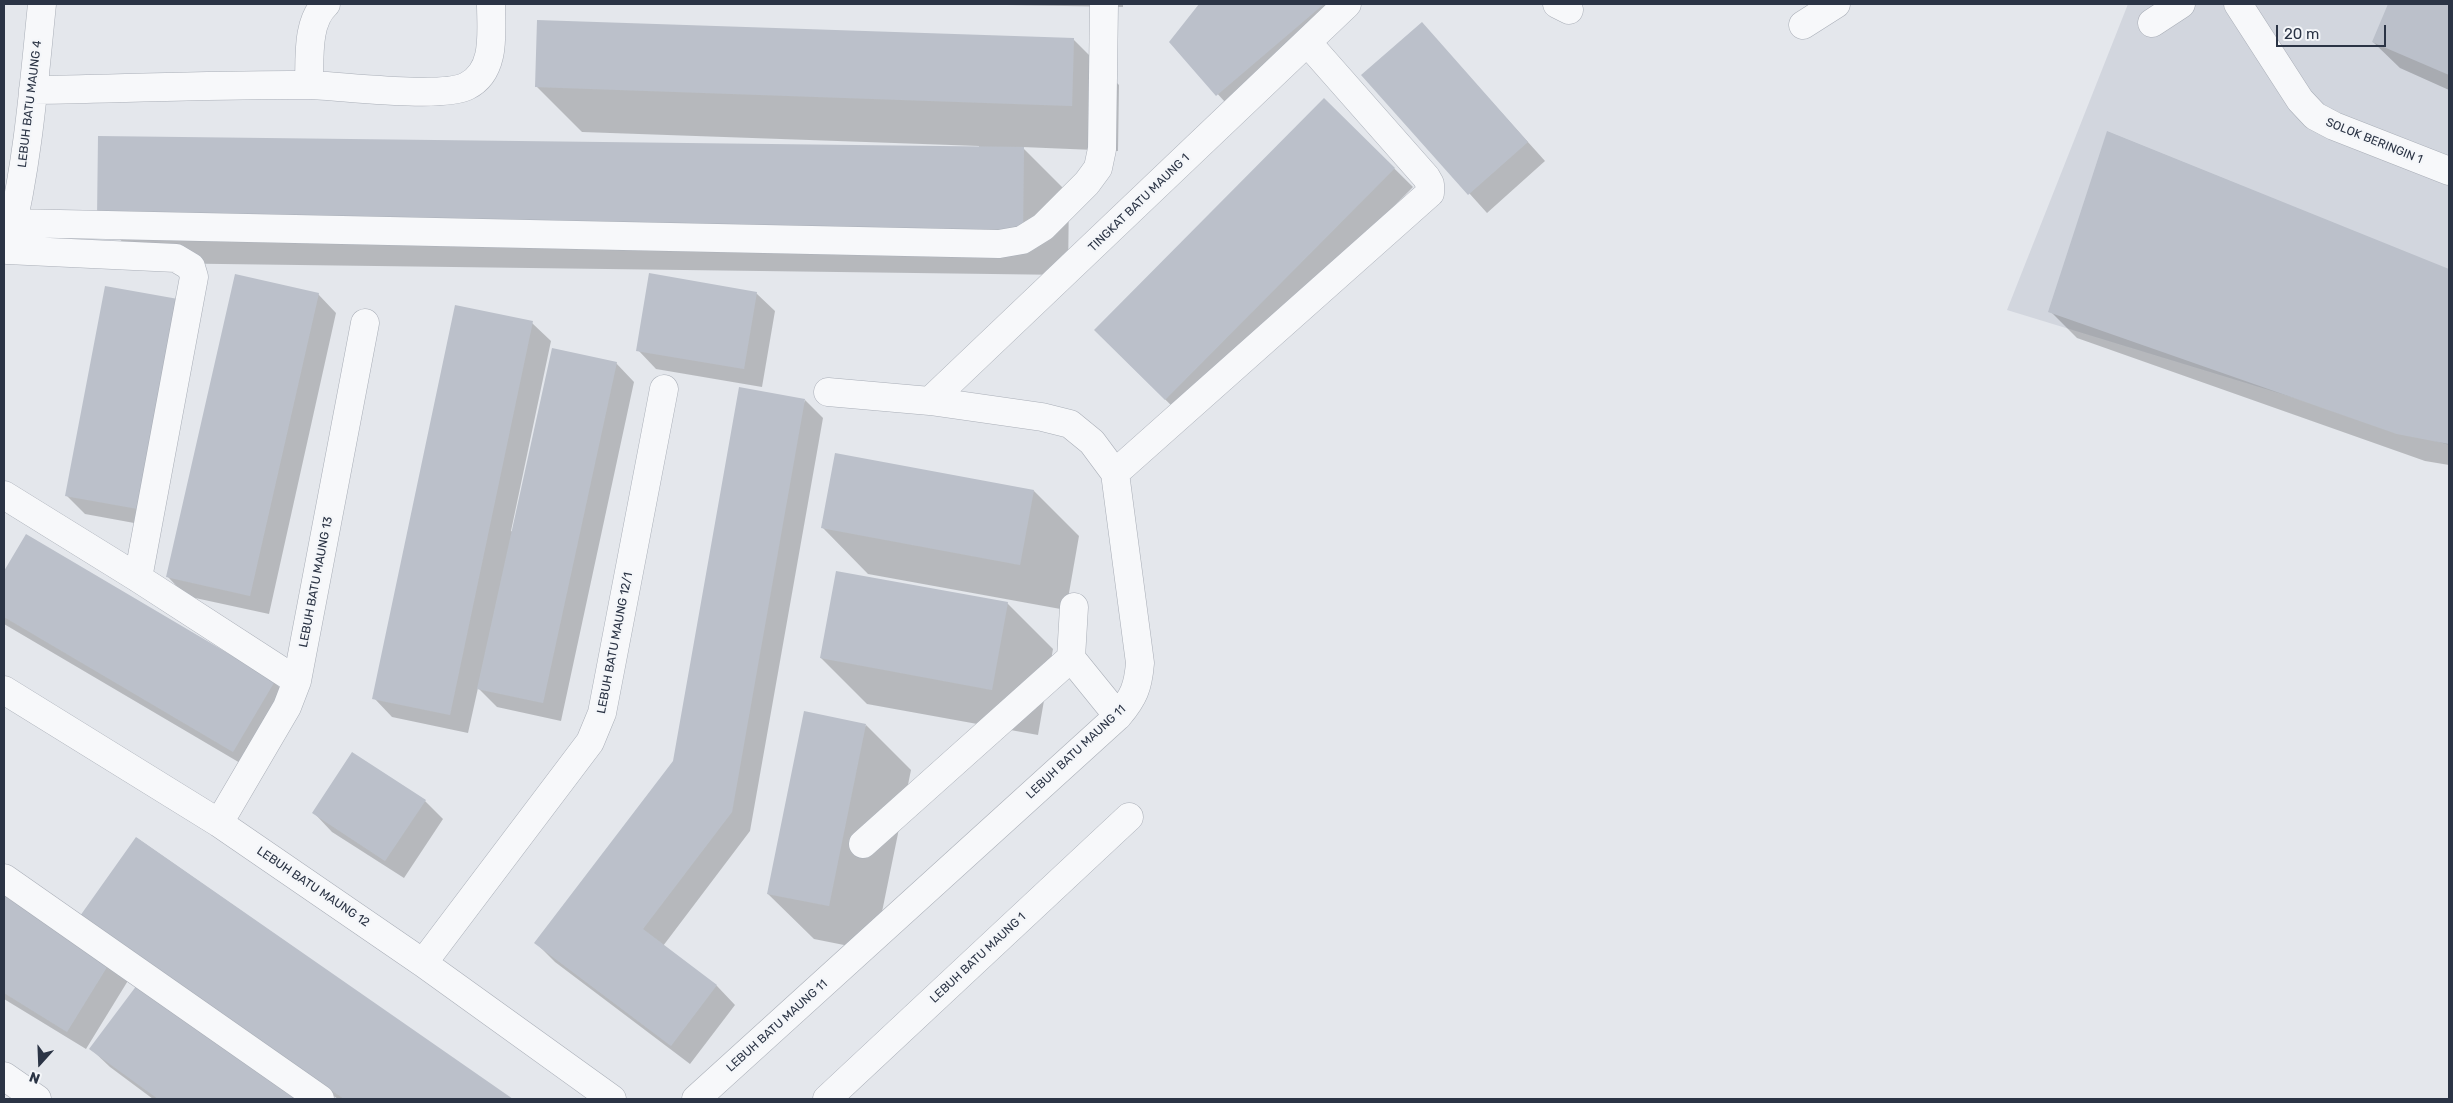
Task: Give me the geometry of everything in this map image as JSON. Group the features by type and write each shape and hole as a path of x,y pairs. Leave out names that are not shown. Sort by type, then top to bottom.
{"street":[{"name":"LEBUH BATU MAUNG 4","path":"5,254 33,90 42,4"},
{"path":"309,85 312,33 318,11 326,4"},
{"path":"33,90 309,85 444,92 468,86 485,69 492,45 491,4"},
{"path":"11,210 999,244 1022,240 1043,227 1087,183 1098,168 1102,148 1104,4"},
{"name":"TINGKAT BATU MAUNG 1","path":"930,402 1347,4"},
{"path":"1803,25 1836,4"},
{"path":"2152,23 2181,4"},
{"name":"SOLOK BERINGIN 1","path":"2238,4 2300,100 2315,116 2334,126 2449,171"},
{"path":"1115,473 1430,193 1430,184 1426,177 1307,42"},
{"path":"5,254 176,258 191,267 194,277 138,578"},
{"name":"LEBUH BATU MAUNG 13","path":"219,824 287,707 297,681 365,323"},
{"name":"LEBUH BATU MAUNG 12/1","path":"423,963 590,742 602,713 664,389"},
{"name":"LEBUH BATU MAUNG 11","path":"696,1099 1118,716 1129,703 1138,684 1140,663 1115,473 1092,442 1070,424 1042,417 930,402 828,392"},
{"path":"4,495 138,578 297,681"},
{"path":"1074,607 1071,658 1118,716"},
{"path":"863,844 1071,658"},
{"name":"LEBUH BATU MAUNG 12","path":"4,690 219,824 423,963 612,1099"},
{"name":"LEBUH BATU MAUNG 1","path":"827,1099 1129,817"},
{"path":"4,878 320,1099"},
{"path":"7,1084 37,1099"}],"shaded area":[{"path":"2128,4 2449,4 2449,445 2007,310"}],"building":[{"path":"1199,4 1324,4 1216,96 1169,42"},
{"path":"2388,4 2449,4 2449,75 2372,42"},
{"path":"537,20 1074,38 1072,106 535,87"},
{"path":"1422,22 1528,142 1468,195 1361,75"},
{"path":"1324,98 1395,168 1165,400 1094,330"},
{"path":"2107,131 2449,269 2449,444 2397,434 2048,312"},
{"path":"98,136 1024,147 1023,230 97,218"},
{"path":"649,273 757,292 744,369 636,351"},
{"path":"235,274 319,293 250,596 166,577"},
{"path":"105,286 178,299 138,509 65,496"},
{"path":"455,305 533,321 450,715 372,699"},
{"path":"552,348 617,362 543,703 477,689"},
{"path":"739,387 805,399 732,812 643,929 717,985 671,1046 534,943 673,761"},
{"path":"835,453 1034,490 1020,565 821,528"},
{"path":"26,534 275,681 233,752 4,617 4,571"},
{"path":"836,571 1008,602 992,690 820,658"},
{"path":"804,711 866,724 829,906 767,894"},
{"path":"352,752 426,800 385,861 312,813"},
{"path":"136,837 513,1099 344,1099 80,916"},
{"path":"4,893 112,959 67,1032 4,993"},
{"path":"140,981 301,1099 158,1099 89,1049"}]}
